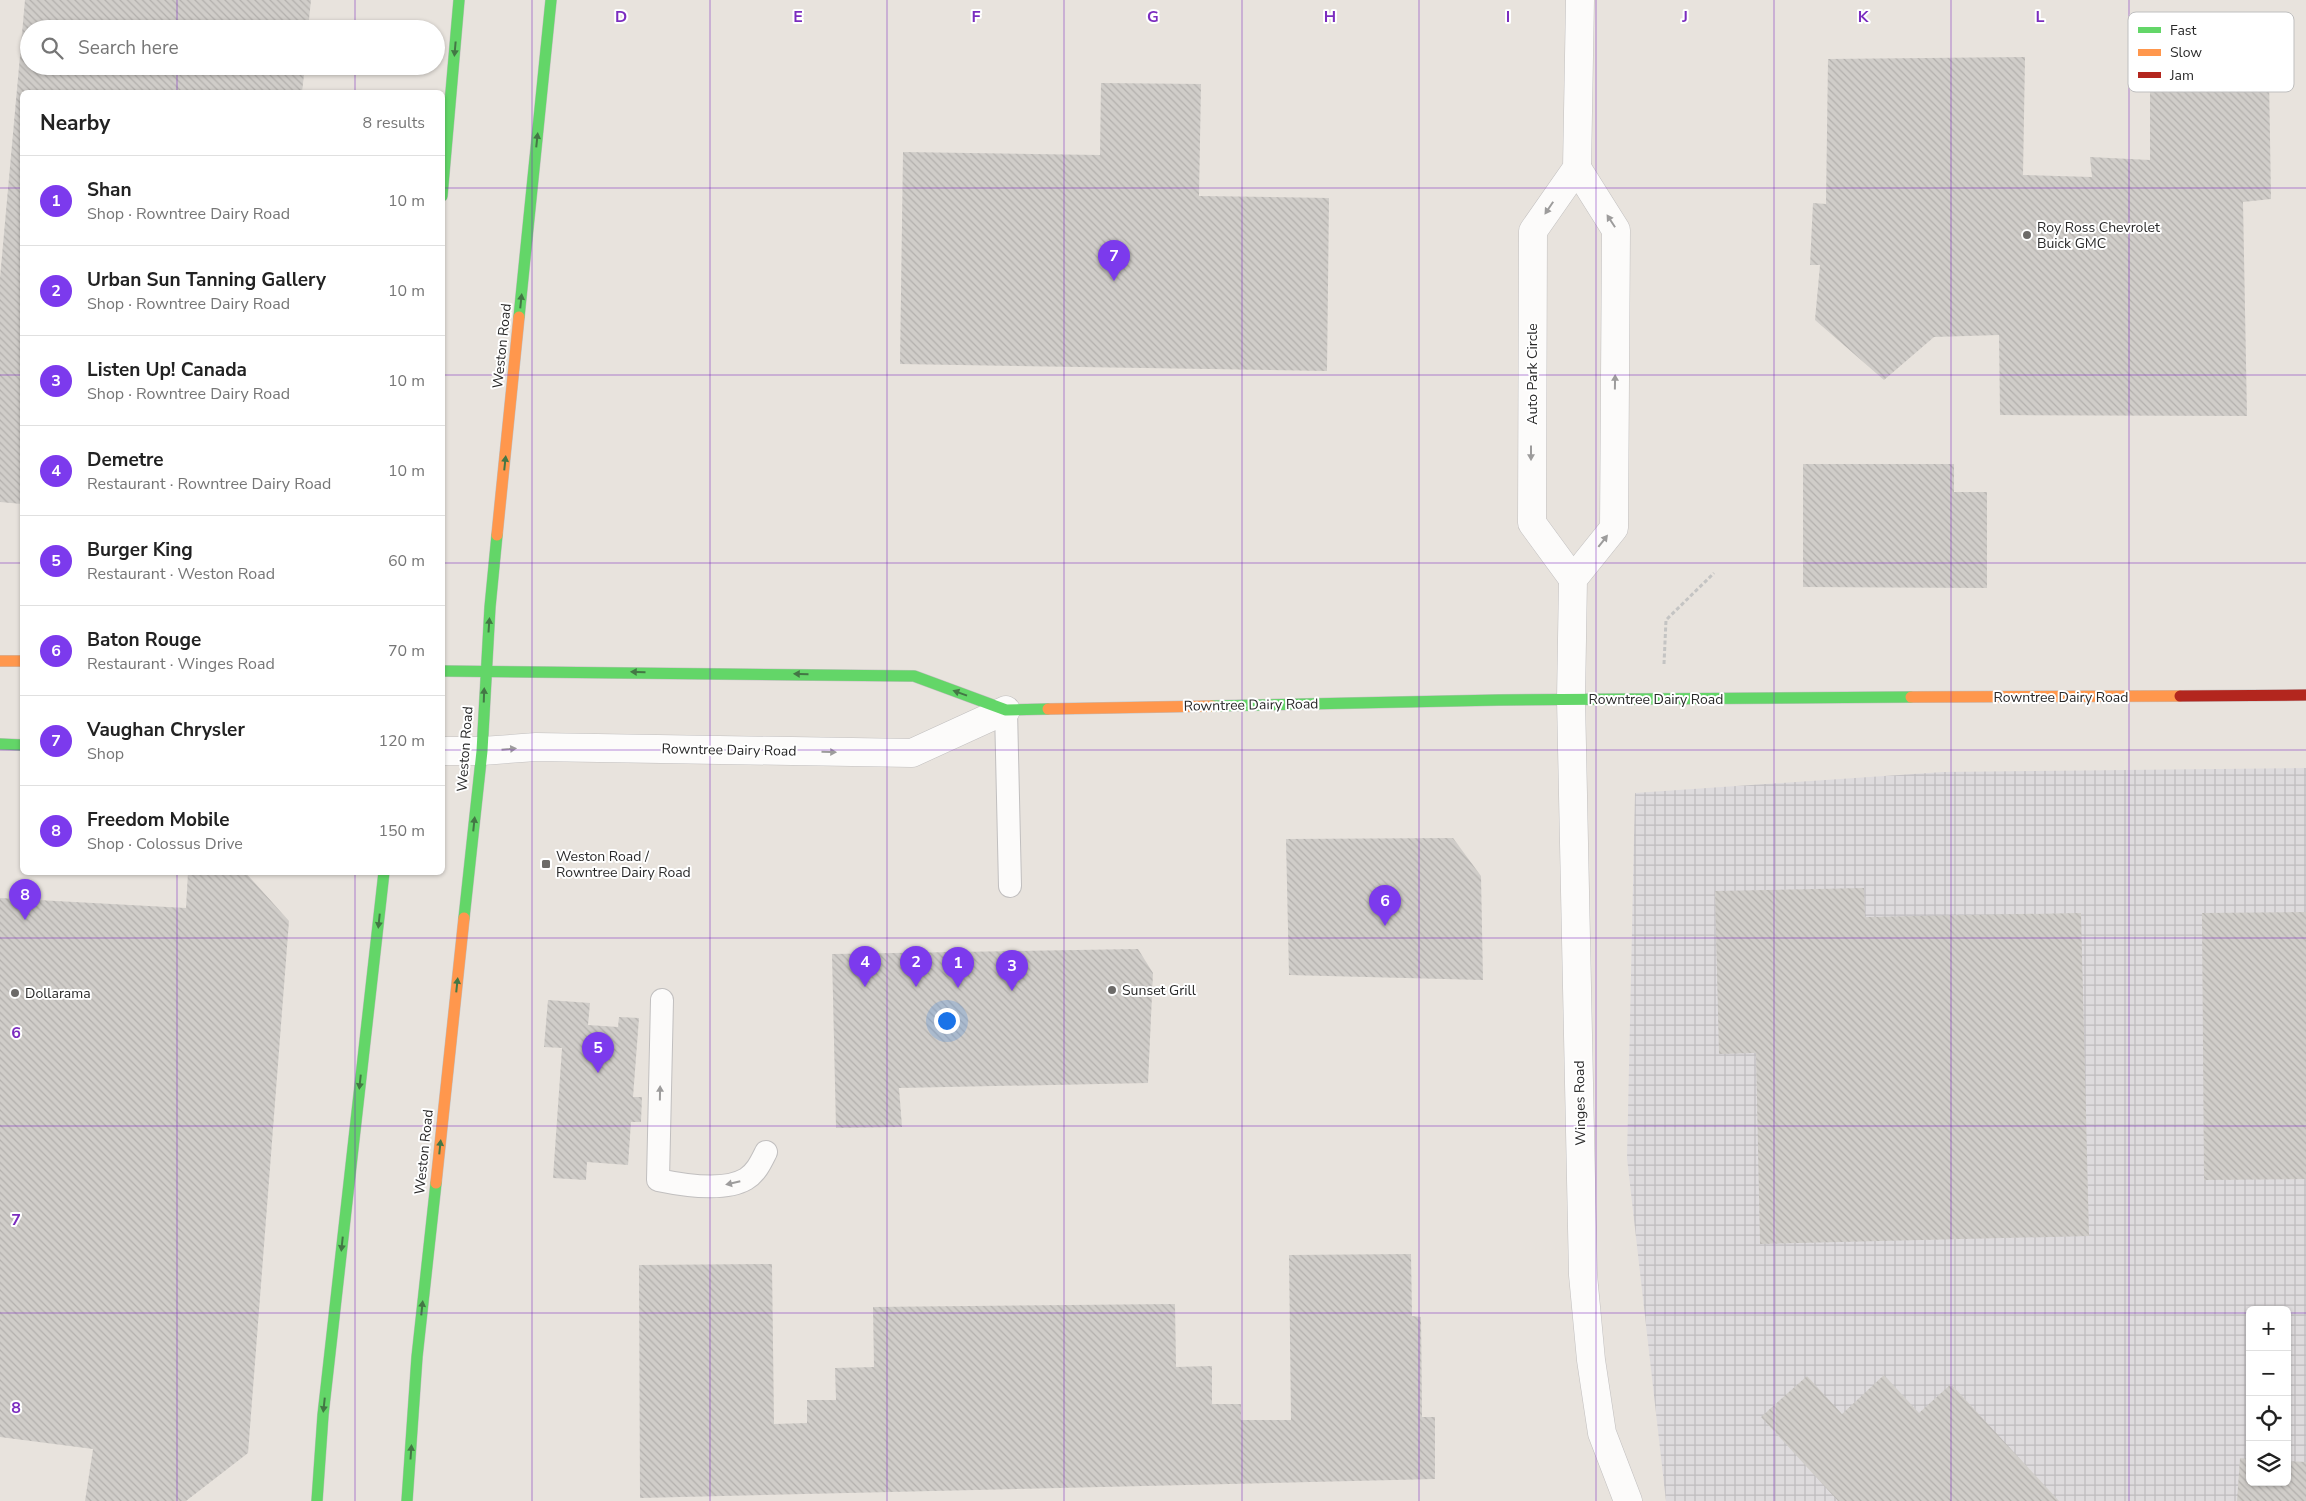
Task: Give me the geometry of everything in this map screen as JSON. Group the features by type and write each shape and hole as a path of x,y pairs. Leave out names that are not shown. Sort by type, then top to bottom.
{"main road":[{"path":"445,161 459,0"},
{"name":"Weston Road","path":"407,1501 417,1357 482,751 485,673 552,0"},
{"path":"0,661 20,661"},
{"name":"Rowntree Dairy Road","path":"445,671 914,676 1006,710 1571,699 2306,695"},
{"path":"0,744 20,745"},
{"path":"317,1501 323,1415 384,875"}],"street":[{"path":"1571,699 1574,579 1614,528 1616,230 1577,168 1580,0"},
{"name":"Auto Park Circle","path":"1574,579 1532,523 1533,231 1577,168"},
{"name":"Winges Road","path":"1571,699 1583,1275 1591,1360 1602,1432 1628,1501"},
{"name":"Rowntree Dairy Road","path":"445,751 482,751 536,747 912,753 1006,710"}],"lane":[{"path":"1006,710 1010,886"},
{"path":"662,1000 658,1180 691,1187 720,1186 745,1180 758,1168 766,1152"}],"path":[{"path":"1662,699 1666,620 1714,573"}],"shaded area":[{"path":"2306,768 2306,1501 1666,1501 1627,1158 1635,793 1943,772"}],"building":[{"path":"25,0 311,0 309,20 23,20"},
{"path":"20,56 20,75 304,75 302,90 20,90 20,504 0,502 0,278"},
{"name":"Roy Ross Chevrolet Buick GMC","path":"2025,57 2023,175 2092,177 2090,157 2150,160 2150,92 2269,92 2271,199 2243,202 2247,416 2000,415 1999,335 1934,337 1884,380 1815,320 1820,265 1810,265 1813,203 1826,204 1828,59"},
{"path":"1101,83 1201,84 1199,196 1329,198 1327,371 900,364 903,152 1100,155"},
{"path":"1803,464 1954,464 1954,492 1987,492 1987,588 1803,587"},
{"path":"1453,838 1481,876 1483,980 1289,975 1286,839"},
{"path":"188,875 248,875 289,921 248,1453 186,1501 85,1501 93,1449 0,1437 0,898 186,908"},
{"path":"1864,888 1865,917 2081,913 2089,1236 1760,1244 1756,1053 1719,1054 1715,891"},
{"path":"2306,912 2306,1179 2204,1180 2202,913"},
{"path":"1138,949 1153,973 1148,1083 899,1088 902,1127 836,1128 832,954"},
{"path":"548,1000 590,1003 588,1025 618,1027 619,1017 639,1018 633,1097 642,1097 641,1122 631,1122 628,1165 587,1162 586,1180 553,1178 562,1048 544,1047"},
{"path":"1411,1254 1412,1316 1421,1317 1422,1417 1435,1417 1435,1479 640,1498 639,1265 772,1264 774,1424 807,1423 807,1400 836,1400 835,1368 874,1367 873,1307 1175,1304 1176,1367 1212,1366 1212,1404 1241,1404 1241,1420 1291,1420 1289,1255"},
{"path":"1884,1375 1919,1413 1951,1384 2059,1501 1838,1501 1761,1417 1807,1376 1842,1414"},
{"path":"2240,1458 2246,1459 2246,1486 2291,1486 2291,1461 2306,1462 2306,1501 2237,1501"}],"traffic: fast":[{"path":"445,161 459,0"},
{"path":"519,317 551,0"},
{"path":"464,918 482,751 490,607 497,535"},
{"path":"445,671 914,676 1006,710 1048,709"},
{"path":"1212,706 1499,700 1911,697"},
{"path":"0,744 20,745"},
{"path":"317,1501 323,1415 384,875"},
{"path":"407,1501 417,1357 436,1183"}],"traffic: slow":[{"path":"497,535 519,317"},
{"path":"0,661 20,661"},
{"path":"1911,697 2180,696"},
{"path":"1048,709 1212,706"},
{"path":"436,1183 464,918"}],"traffic: jam":[{"path":"2180,696 2306,695"}],"place":[{"name":"Roy Ross Chevrolet Buick GMC","path":"2027,235"},
{"name":"Vaughan Chrysler","path":"1114,281"},
{"name":"Weston Road / Rowntree Dairy Road","path":"546,864"},
{"name":"Freedom Mobile","path":"25,920"},
{"name":"Baton Rouge","path":"1385,926"},
{"name":"Demetre","path":"865,987"},
{"name":"Urban Sun Tanning Gallery","path":"916,987"},
{"name":"Shan","path":"958,988"},
{"name":"Sunset Grill","path":"1112,990"},
{"name":"Listen Up! Canada","path":"1012,991"},
{"name":"Dollarama","path":"15,993"},
{"name":"Burger King","path":"598,1073"}]}
